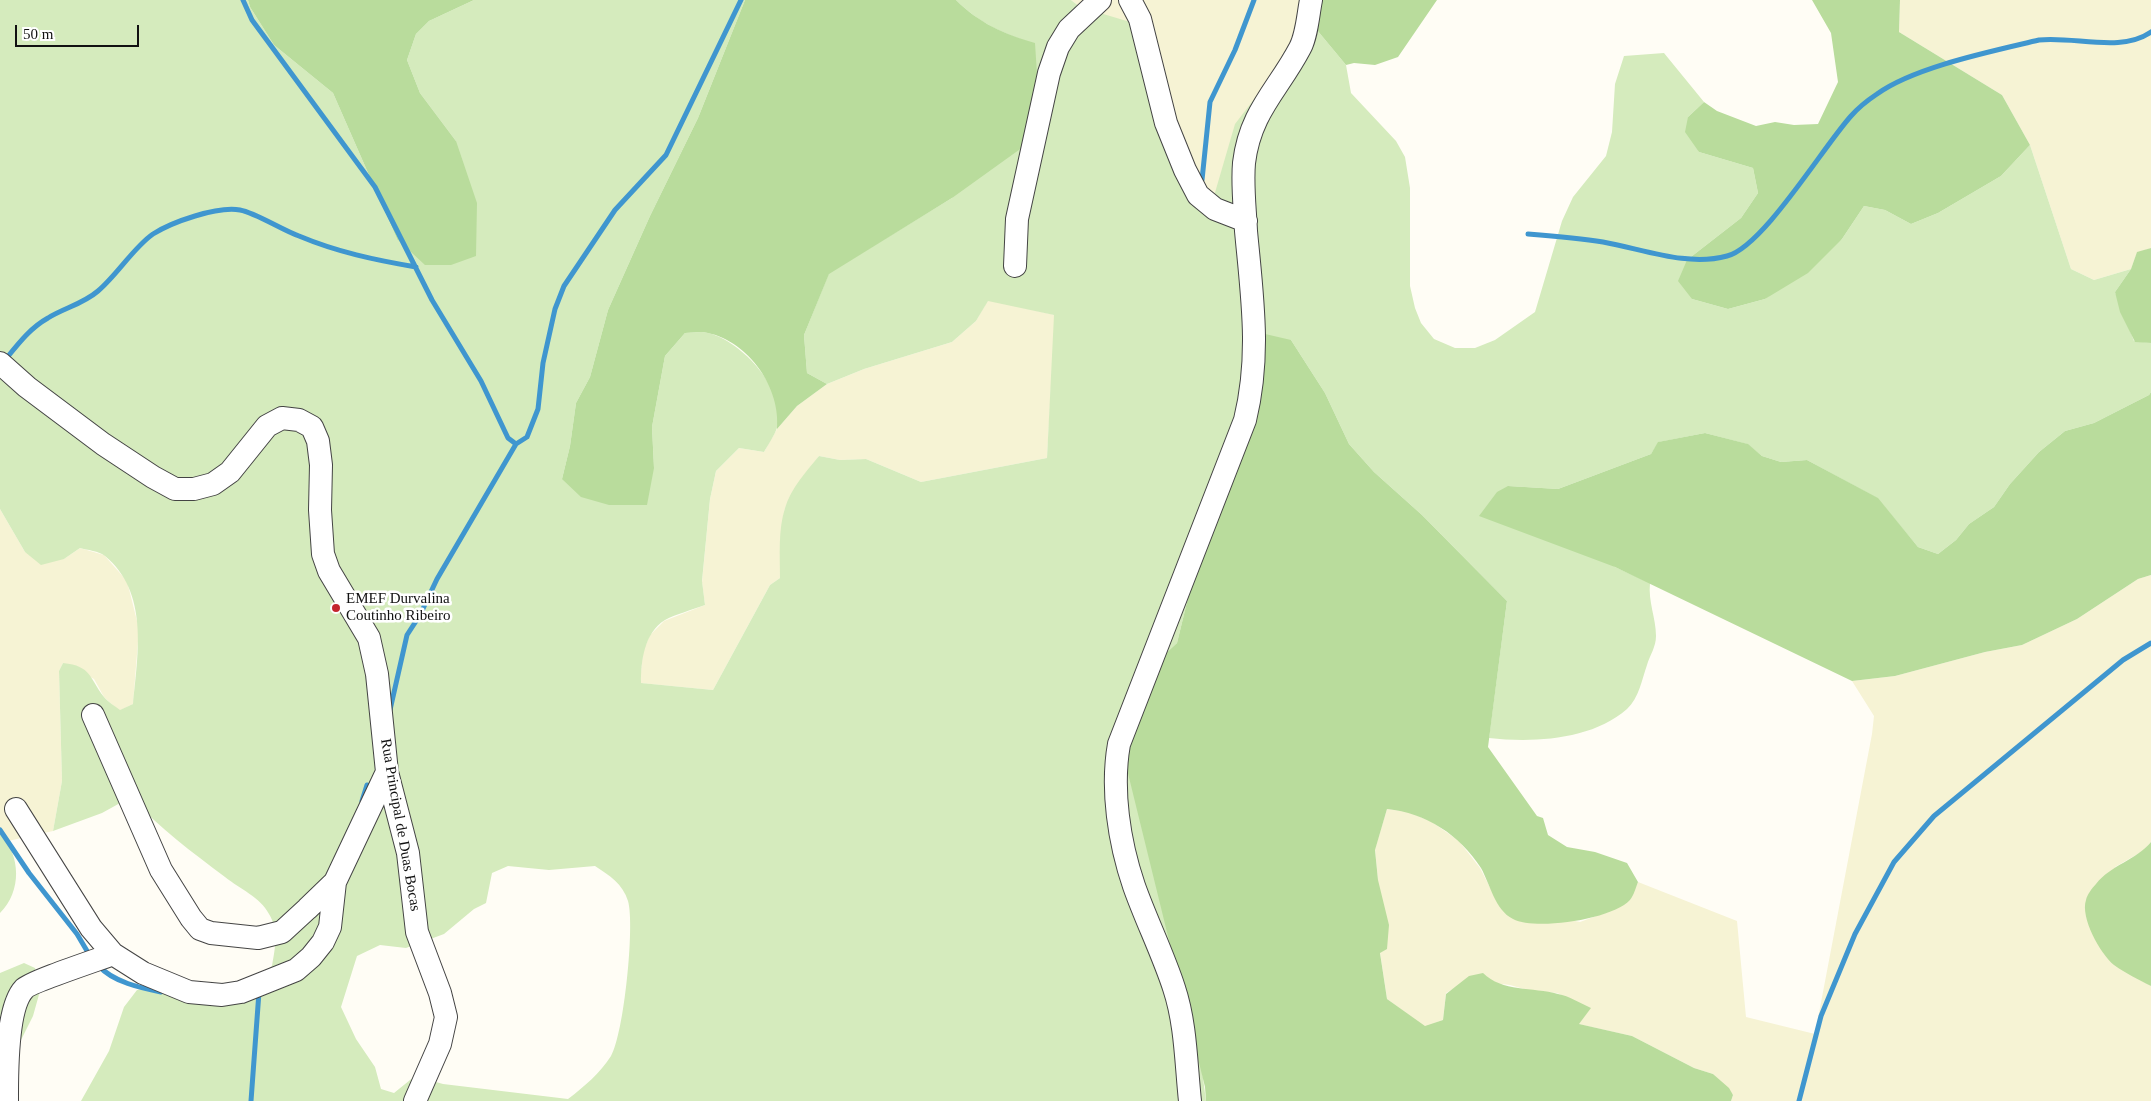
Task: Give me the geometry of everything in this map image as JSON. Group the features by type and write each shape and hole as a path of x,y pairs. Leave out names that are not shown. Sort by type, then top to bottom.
{"street":[{"path":"1015,266 1018,219 1049,73 1058,47 1069,29 1100,0"},
{"path":"1130,0 1140,19 1166,123 1185,170 1198,195 1215,209 1246,221"},
{"path":"1190,1101 1179,1008 1174,989 1133,884 1121,834 1115,768 1119,744 1245,420 1251,396 1255,344 1244,164 1249,134 1259,111 1301,46 1311,0"},
{"name":"Rua Principal de Duas Bocas","path":"0,364 27,387 103,444 153,477 175,488 194,490 213,484 230,472 267,426 282,418 299,420 312,427 318,440 321,465 320,510 323,554 329,571 369,638 377,674 387,772 408,853 418,932 440,993 446,1017 440,1044 415,1101"},
{"path":"93,715 161,870 200,929 234,937 258,938 282,932 336,882"},
{"path":"16,809 91,928 113,954 143,973 189,992 222,995 241,992 296,970 311,957 323,942 330,927 336,882 387,772"},
{"path":"7,1101 6,1068 10,1034 17,1002 25,988 113,954"}],"shaded area":[{"path":"1071,0 1316,0 1209,208 1080,7"},
{"path":"1900,0 2151,0 2151,248 2137,253 2131,269 2094,280 2071,269 2030,145 2002,95 1899,32"},
{"path":"988,300 1055,315 1047,458 921,482 866,459 840,460 819,456 785,508 781,536 780,578 770,585 713,690 640,683 643,651 650,635 664,621 705,605 702,582 710,499 716,471 739,448 764,452 777,429 797,406 827,384 864,369 952,342 976,321"},
{"path":"0,509 25,552 64,559 80,548 104,555 127,581 139,629 133,704 119,711 104,697 94,679 63,663 59,671 62,781 53,831 8,841 0,833"},
{"path":"2151,575 2151,842 2143,851 2115,867 2144,982 2151,986 2151,1101 1731,1101 1733,1095 1713,1074 1694,1068 1632,1036 1578,1024 1590,1008 1557,993 1531,991 1510,985 1493,983 1458,986 1446,993 1443,1020 1425,1027 1387,999 1380,952 1375,849 1387,809 1409,812 1432,822 1459,841 1480,868 1499,905 1580,922 1607,912 1630,900 1638,882 1737,921 1746,1017 1815,1034 1874,716 1852,681 1895,676 1985,652 2022,645 2077,619 2138,579"}],"green space":[{"path":"0,0 248,0 250,7 274,45 333,93 397,239 456,141 420,93 407,60 416,34 429,21 474,0 745,0 698,118 650,216 608,310 590,377 576,403 570,446 562,479 654,468 652,427 665,356 685,333 708,333 735,346 759,370 769,384 776,399 779,414 777,428 764,452 739,448 716,471 710,499 702,581 705,605 665,620 652,632 643,657 641,683 713,690 770,585 780,578 780,534 785,508 795,487 819,456 840,460 866,459 921,482 1047,458 1054,315 988,301 976,321 952,342 864,369 827,384 807,373 804,335 829,273 952,198 1035,44 993,27 974,15 956,0 1071,0 1080,7 1130,22 1209,207 1235,124 1312,24 1346,65 1351,93 1396,141 1405,157 1410,188 1410,286 1415,308 1421,323 1434,339 1455,348 1475,348 1495,340 1535,312 1562,221 1573,197 1606,156 1612,132 1615,84 1624,56 1664,53 1704,102 1688,117 1699,152 1753,168 1758,193 1741,218 1687,260 1692,299 1728,309 1765,299 1842,239 1864,206 1885,210 1911,224 1938,213 2001,176 2030,145 2071,269 2094,280 2131,269 2115,292 2134,341 2151,343 2151,392 2149,395 2094,423 2065,431 2039,452 2010,484 1994,507 1969,524 1956,540 1938,554 1918,547 1877,498 1807,460 1781,462 1762,456 1747,444 1705,433 1659,442 1651,454 1558,489 1508,486 1615,567 1650,583 1650,597 1656,629 1655,644 1640,688 1627,709 1613,719 1580,733 1561,737 1524,740 1489,738 1507,601 1422,515 1374,472 1349,444 1325,393 1291,340 1242,418 1188,598 1177,643 1150,668 1206,1101 81,1101 109,1051 124,1007 137,990 160,986 246,985 272,966 275,933 272,920 260,903 176,839 131,797 102,813 53,831 62,781 59,671 63,663 80,667 89,674 106,699 120,710 133,704 138,645 135,605 129,587 119,571 105,556 80,548 64,559 41,565 25,552 0,509","holes":["508,866 549,870 595,866 619,885 628,901 630,932 624,1004 616,1044 607,1062 580,1090 568,1099 443,1084 415,1076 394,1093 381,1089 375,1067 356,1039 341,1007 357,956 380,945 406,948 444,934 474,909 486,903 492,873"]},
{"path":"248,0 474,0 429,21 416,34 407,60 420,93 456,141 477,203 476,256 451,265 425,265 397,239 333,93 274,45 250,7"},
{"path":"745,0 956,0 974,15 993,27 1035,43 1039,105 1023,147 952,198 829,274 804,335 807,373 827,384 797,406 777,429 777,413 774,398 768,383 749,357 737,346 723,338 705,332 685,333 665,356 652,427 654,468 647,505 609,505 581,497 562,479 570,446 576,403 590,377 608,310 650,216 698,118"},
{"path":"1316,0 1437,0 1398,57 1375,65 1354,63 1346,65 1312,24"},
{"path":"1812,0 1900,0 1899,32 2002,95 2030,145 2001,176 1938,213 1911,224 1885,210 1864,206 1842,239 1808,273 1765,299 1728,309 1692,299 1678,281 1687,260 1741,218 1758,193 1753,168 1699,152 1685,132 1688,117 1704,102 1717,111 1756,126 1775,122 1794,125 1818,124 1838,82 1831,33"},
{"path":"2151,248 2151,343 2135,342 2120,312 2115,292 2131,269 2137,252"},
{"path":"1248,330 1291,340 1325,393 1349,444 1374,472 1422,515 1507,601 1488,747 1537,816 1543,818 1548,835 1567,847 1595,852 1627,863 1638,882 1630,900 1621,907 1592,918 1539,924 1513,919 1497,903 1481,868 1463,845 1441,828 1428,821 1415,815 1387,809 1375,850 1378,880 1389,925 1387,949 1380,953 1387,999 1425,1026 1443,1020 1446,994 1469,976 1483,973 1491,979 1508,986 1562,995 1591,1008 1579,1024 1632,1036 1694,1068 1713,1074 1729,1088 1733,1095 1731,1101 1206,1101 1205,1087 1123,753 1150,668 1177,643 1188,598 1227,482"},
{"path":"2151,392 2151,575 2138,579 2077,619 2022,645 1985,652 1895,676 1852,681 1615,567 1479,516 1497,492 1508,486 1558,489 1651,454 1658,442 1705,433 1748,444 1762,456 1781,462 1807,460 1878,498 1918,547 1938,554 1956,540 1969,524 1994,507 2010,484 2039,452 2065,431 2094,423 2149,395"},
{"path":"0,833 12,852 16,873 12,894 0,913"},
{"path":"2151,842 2151,986 2114,965 2103,953 2092,935 2085,907 2089,894 2102,877"},
{"path":"24,963 35,968 40,991 33,1016 17,1048 0,1101 0,973"}],"waterway":[{"path":"243,0 252,20 375,187 432,300 481,381 508,438 516,444"},
{"path":"390,710 407,635 420,615 437,579 516,444 527,437 538,409 543,363 555,309 564,286 615,210 666,155 741,0"},
{"path":"1202,180 1210,102 1235,50 1254,0"},
{"path":"1528,234 1603,242 1681,258 1712,259 1727,256 1742,249 1775,216 1854,113 1870,99 1893,84 1955,61 2039,40 2053,39 2112,43 2126,42 2151,32"},
{"path":"5,360 25,337 42,322 98,291 139,246 153,234 183,220 219,210 240,210 254,214 292,233 328,247 416,267"},
{"path":"1799,1101 1821,1016 1855,934 1894,862 1934,816 2123,660 2151,643"},
{"path":"362,801 367,785"},
{"path":"0,830 29,873 77,934 90,956"},
{"path":"99,966 119,980 161,992"},
{"path":"251,1101 259,992"}],"place":[{"name":"EMEF Durvalina Coutinho Ribeiro","path":"336,608"}]}
